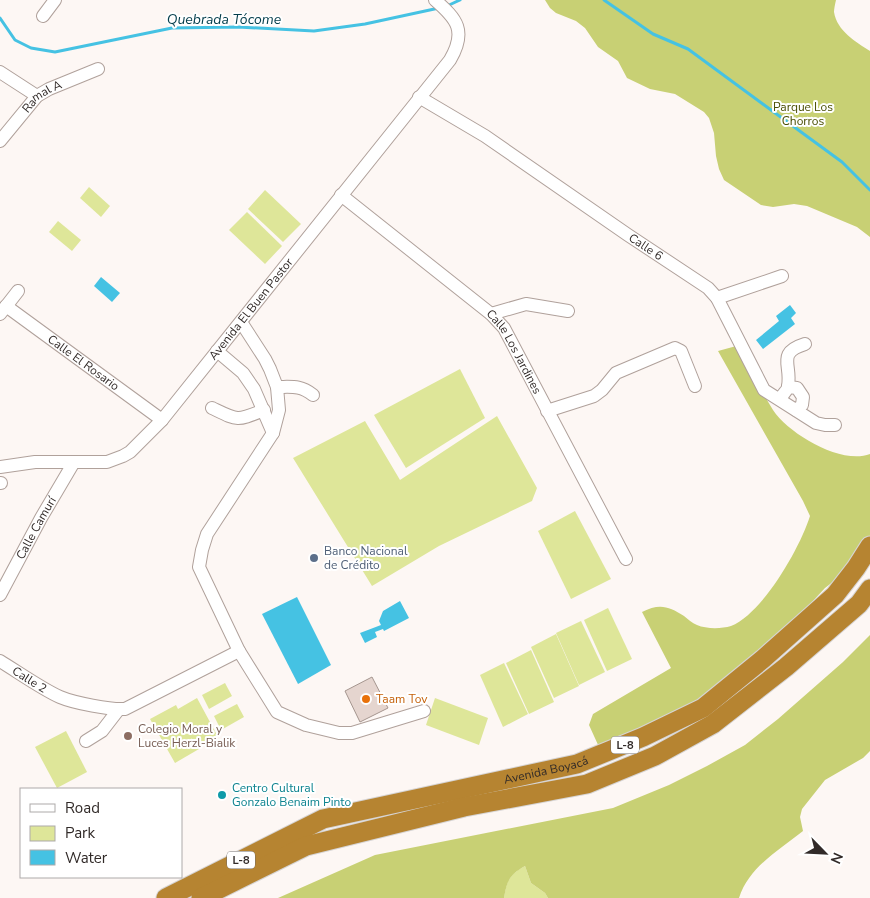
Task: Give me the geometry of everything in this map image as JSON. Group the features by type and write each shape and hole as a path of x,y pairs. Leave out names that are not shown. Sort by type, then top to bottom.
{"highway":[{"name":"Avenida Boyacá","path":"166,898 323,819 577,764 643,737 703,708 763,659 835,595 870,546"},
{"name":"Avenida Boyacá","path":"201,898 306,846 464,807 587,784 655,756 713,724 860,604 870,589"}],"street":[{"path":"43,16 55,0"},
{"name":"Avenida El Buen Pastor","path":"0,467 35,462 99,463 130,452 162,420 450,60 459,41 458,26 449,12 434,0"},
{"name":"Ramal A","path":"0,141 37,96 49,89 98,69"},
{"path":"0,72 37,96"},
{"name":"Calle 6","path":"419,97 485,136 708,288 717,298 764,390 780,399 786,406 816,423 835,425"},
{"name":"Calle Los Jardines","path":"341,195 491,314 504,328 626,558"},
{"path":"717,298 782,276"},
{"name":"Calle El Rosario","path":"18,291 3,310 162,420"},
{"path":"491,314 526,304 537,304 568,311"},
{"path":"241,322 265,359 277,387 279,410 272,432 207,534 199,567 239,651 277,712 306,725 339,733 352,733 424,711"},
{"path":"780,399 788,387 787,359 793,348 805,344"},
{"path":"547,411 594,396 602,390 616,373 675,348 681,350 695,386"},
{"path":"218,351 243,372 254,389 272,432"},
{"path":"277,387 304,388 313,395"},
{"path":"788,387 796,388 803,396 802,405 796,410"},
{"path":"212,408 234,419 242,419 264,410"},
{"name":"Calle Camurí","path":"0,595 41,518 74,462"},
{"path":"86,741 102,731 119,709 126,709 239,651"},
{"name":"Calle 2","path":"0,661 61,698 119,709"}],"green space":[{"name":"Parque Los Chorros","path":"545,0 836,0 834,12 839,25 848,35 870,51 870,237 857,227 807,206 794,204 773,207 761,205 724,180 716,156 714,133 709,118 704,112 675,94 650,89 627,78 618,61 598,47 585,28 576,21 556,13"},
{"path":"89,187 110,206 101,217 80,198"},
{"path":"265,190 301,224 283,242 248,209"},
{"path":"247,212 282,246 265,264 229,230"},
{"path":"58,221 81,240 72,251 49,232"},
{"path":"740,345 768,402 791,429 831,451 858,456 870,454 870,553 825,588 811,603 798,632 716,702 599,747 589,725 593,714 671,668 642,612 654,607 664,607 674,610 701,626 723,628 731,626 743,619 755,608 779,578 798,545 810,516 718,351"},
{"path":"460,369 485,418 406,468 374,415"},
{"path":"497,416 537,488 532,501 439,546 372,586 293,458 365,421 400,480"},
{"path":"575,511 611,579 571,599 538,531"},
{"path":"608,608 632,659 607,671 584,620"},
{"path":"581,621 605,672 579,685 556,633"},
{"path":"556,634 579,686 554,698 531,647"},
{"path":"870,635 870,751 863,758 825,780 802,809 800,817 803,831 757,868 739,898 548,898 545,893 531,883 525,866 515,872 510,879 504,898 278,898 375,855 613,808 669,785 745,745 843,662"},
{"path":"531,650 554,702 529,714 506,663"},
{"path":"504,663 528,714 503,727 480,675"},
{"path":"225,683 232,696 209,709 202,695"},
{"path":"197,698 217,735 198,746 199,749 175,763 150,719 176,705 178,709"},
{"path":"435,698 488,718 479,745 426,725"},
{"path":"237,704 244,717 221,730 214,716"},
{"path":"66,731 87,772 57,788 35,747"},
{"path":"525,866 531,883 545,893 548,898 504,898 510,879 515,872"}],"water":[{"path":"101,277 120,293 112,302 94,286"},
{"path":"790,305 796,313 791,318 795,324 763,349 756,340 779,321 776,316"},
{"path":"297,597 331,665 298,684 262,614"},
{"path":"400,601 409,618 384,631 383,629 375,632 377,637 365,643 360,633 381,625 379,621 383,611"}],"building":[{"name":"Taam Tov","path":"372,677 388,708 360,722 345,691"}],"waterway":[{"name":"Quebrada Tócome","path":"447,6 460,0"},
{"name":"Quebrada Tócome","path":"604,0 653,34 688,49 842,162 870,190"},
{"name":"Quebrada Tócome","path":"0,18 15,40 31,48 55,52 172,28 238,27 314,31 365,24 439,8"}],"place":[{"name":"Banco Nacional de Crédito","path":"314,558"},
{"name":"Taam Tov","path":"366,699"},
{"name":"Colegio Moral y Luces Herzl-Bialik","path":"128,736"},
{"name":"Centro Cultural Gonzalo Benaim Pinto","path":"222,795"}]}
